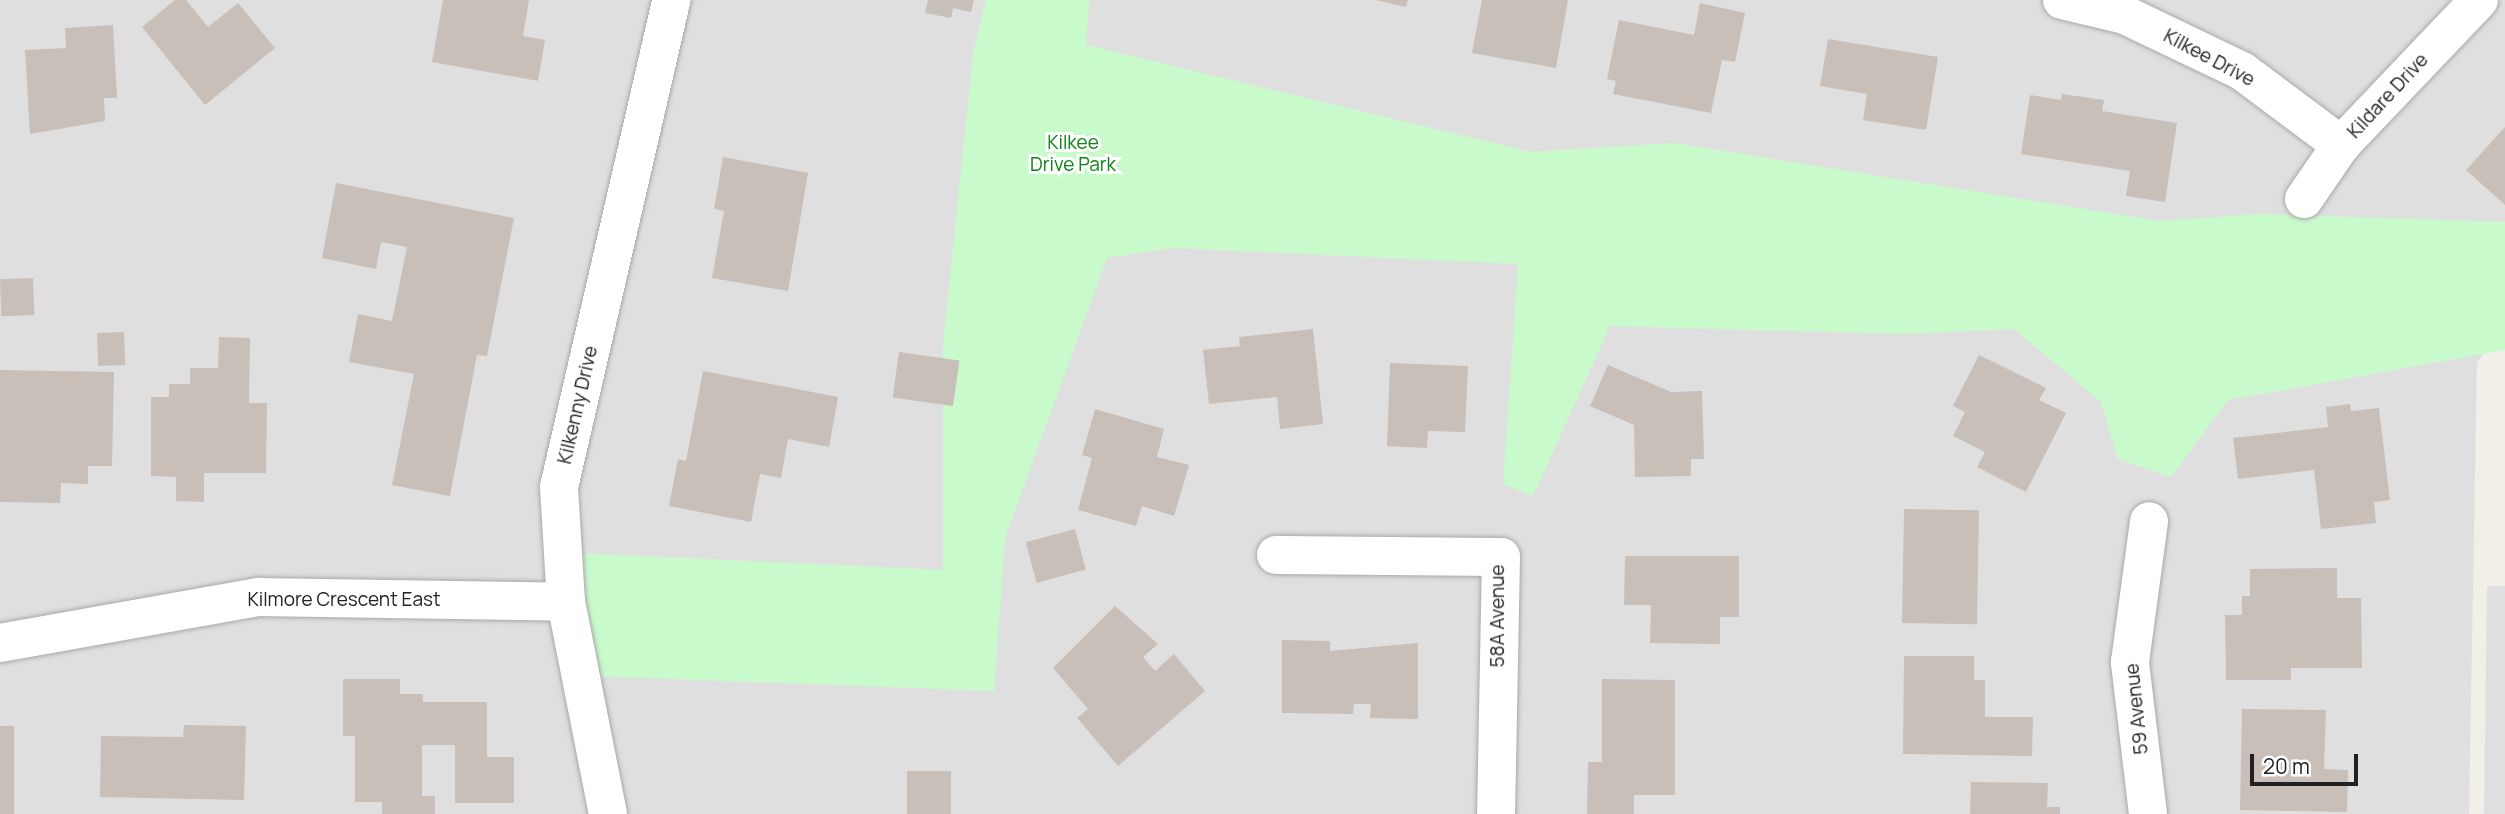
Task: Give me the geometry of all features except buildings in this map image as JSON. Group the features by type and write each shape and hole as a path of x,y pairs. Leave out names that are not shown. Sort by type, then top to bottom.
{"street":[{"name":"Kilkenny Drive","path":"608,814 566,602 559,487 671,0"},
{"name":"Kilkee Drive","path":"2062,0 2125,15 2242,71 2342,145"},
{"name":"Kildare Drive","path":"2304,199 2342,145 2479,0"},
{"name":"59 Avenue","path":"2148,814 2130,662 2149,521"},
{"name":"58A Avenue","path":"1276,555 1501,557 1496,814"},
{"name":"Kilmore Crescent East","path":"0,643 259,597 566,602"}],"shaded area":[{"path":"0,0 2505,0 2505,328 2477,362 2469,814 0,814"},
{"path":"2487,586 2505,586 2505,814 2484,814"}],"green space":[{"name":"Kilkee Drive Park","path":"986,0 1089,0 1086,45 1531,152 1674,143 2159,221 2261,214 2505,222 2505,350 2228,400 2171,477 2118,459 2101,402 2014,329 1904,334 1610,326 1533,496 1503,484 1518,264 1173,248 1107,258 1005,538 994,691 591,676 577,553 943,570 943,344 973,54"}]}
